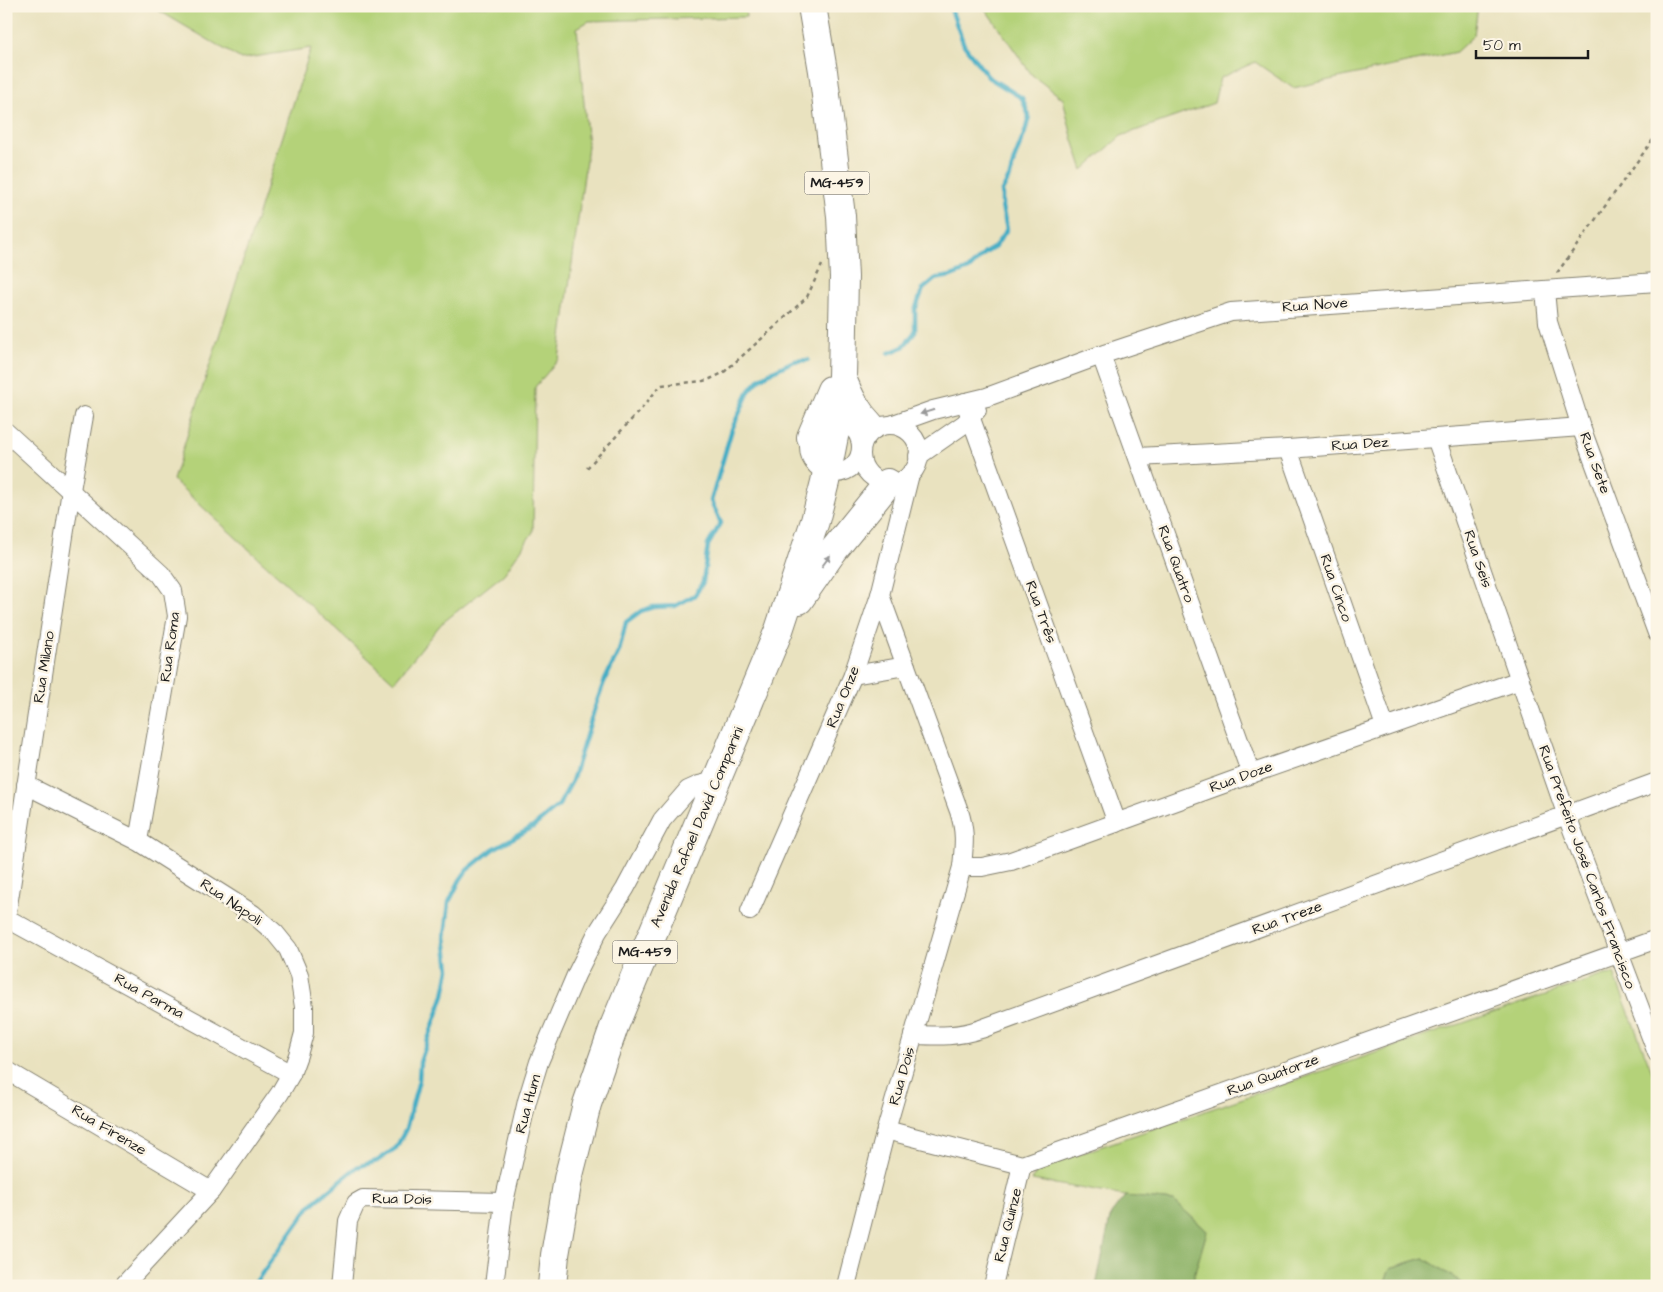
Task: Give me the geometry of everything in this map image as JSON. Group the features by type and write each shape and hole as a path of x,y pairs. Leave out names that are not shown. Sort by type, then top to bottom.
{"main road":[{"name":"MG-459","path":"812,6 823,71 842,232 845,313 843,369"},
{"path":"843,369 853,405 865,424"},
{"path":"815,521 810,443 843,369"},
{"name":"MG-459","path":"779,630 815,521 837,470 865,424"},
{"path":"779,630 810,582 890,478"},
{"name":"Avenida Rafael David Comparini","path":"552,1286 555,1255 568,1179 587,1104 615,1024 779,630"}],"street":[{"name":"Rua Nove","path":"918,456 954,432 968,410 987,397 1101,355 1230,312 1657,282"},
{"name":"Rua Sete","path":"1545,290 1548,322 1581,427 1657,633"},
{"name":"Rua Quatro","path":"1101,355 1251,774"},
{"path":"890,478 863,465 858,435 853,429 865,424 933,410 968,410"},
{"name":"Rua Três","path":"968,410 1117,823"},
{"name":"Rua Milano","path":"6,918 84,416"},
{"path":"890,478 817,465 813,461 810,443 821,424 829,421 902,427 911,434 917,445 918,456"},
{"path":"837,470 854,464 869,433 865,424"},
{"name":"Rua Dez","path":"1138,457 1288,449 1581,427"},
{"name":"Rua Roma","path":"6,432 161,574 174,591 177,616 138,842"},
{"name":"Rua Seis","path":"1436,438 1520,680"},
{"name":"Rua Cinco","path":"1288,449 1385,726"},
{"name":"Rua Onze","path":"750,911 853,675 880,595 890,478 916,466 918,456"},
{"name":"Rua Dois","path":"846,1286 886,1130 962,867 965,842 964,827 880,595"},
{"path":"853,675 906,666"},
{"name":"Rua Doze","path":"962,867 982,867 1011,862 1385,726 1520,680"},
{"name":"Rua Prefeito José Carlos Francisco","path":"1520,680 1567,816 1657,1053"},
{"name":"Rua Hum","path":"494,1286 504,1202 527,1101 539,1062 576,975 596,933 625,889 662,820 688,790 716,781"},
{"name":"Rua Treze","path":"913,1036 954,1036 981,1029 1657,782"},
{"name":"Rua Napoli","path":"26,786 138,842 252,914 288,948 299,975 304,1007 304,1033 291,1074 280,1093 211,1191 123,1286"},
{"name":"Rua Parma","path":"6,918 291,1074"},
{"name":"Rua Quatorze","path":"1022,1164 1657,939"},
{"name":"Rua Firenze","path":"6,1070 211,1191"},
{"path":"886,1130 1022,1164"},
{"name":"Rua Quinze","path":"993,1286 1022,1164"},
{"name":"Rua Dois","path":"342,1286 348,1221 356,1202 369,1198 504,1202"}],"path":[{"path":"1545,290 1657,134"},
{"path":"587,468 660,386 703,381 717,376 764,337 806,297 824,259"}],"green space":[{"path":"151,6 745,6 746,17 589,21 577,28 588,146 559,359 535,387 533,532 504,574 441,624 394,682 173,480 311,48 241,59"},
{"path":"983,6 1478,6 1474,35 1456,52 1293,88 1255,62 1220,78 1214,103 1121,136 1083,170 1072,137 1063,99 1032,75"},
{"path":"1614,974 1654,1077 1657,1078 1657,1286 1467,1286 1424,1258 1390,1268 1384,1286 1191,1286 1207,1231 1174,1201 1125,1196 1032,1180 1038,1168 1604,975"},
{"path":"1125,1196 1174,1201 1207,1231 1191,1286 1096,1286 1111,1214"},
{"path":"1424,1258 1467,1286 1384,1286 1390,1268"}],"waterway":[{"path":"889,353 903,347 915,332 915,310 923,289 935,279 951,276 969,269 985,253 995,247 1007,229 1002,207 1002,191 1010,176 1029,116 1022,98 988,77 964,45 950,6"},
{"path":"253,1286 310,1206 357,1167 377,1161 396,1148 406,1129 419,1080 420,1062 444,995 449,969 445,937 449,902 460,880 467,870 493,849 533,827 559,805 572,781 596,704 619,651 626,622 641,611 653,607 675,606 695,595 703,582 708,545 721,523 711,501 732,429 749,391 761,378 773,371 794,361 808,360"}]}
